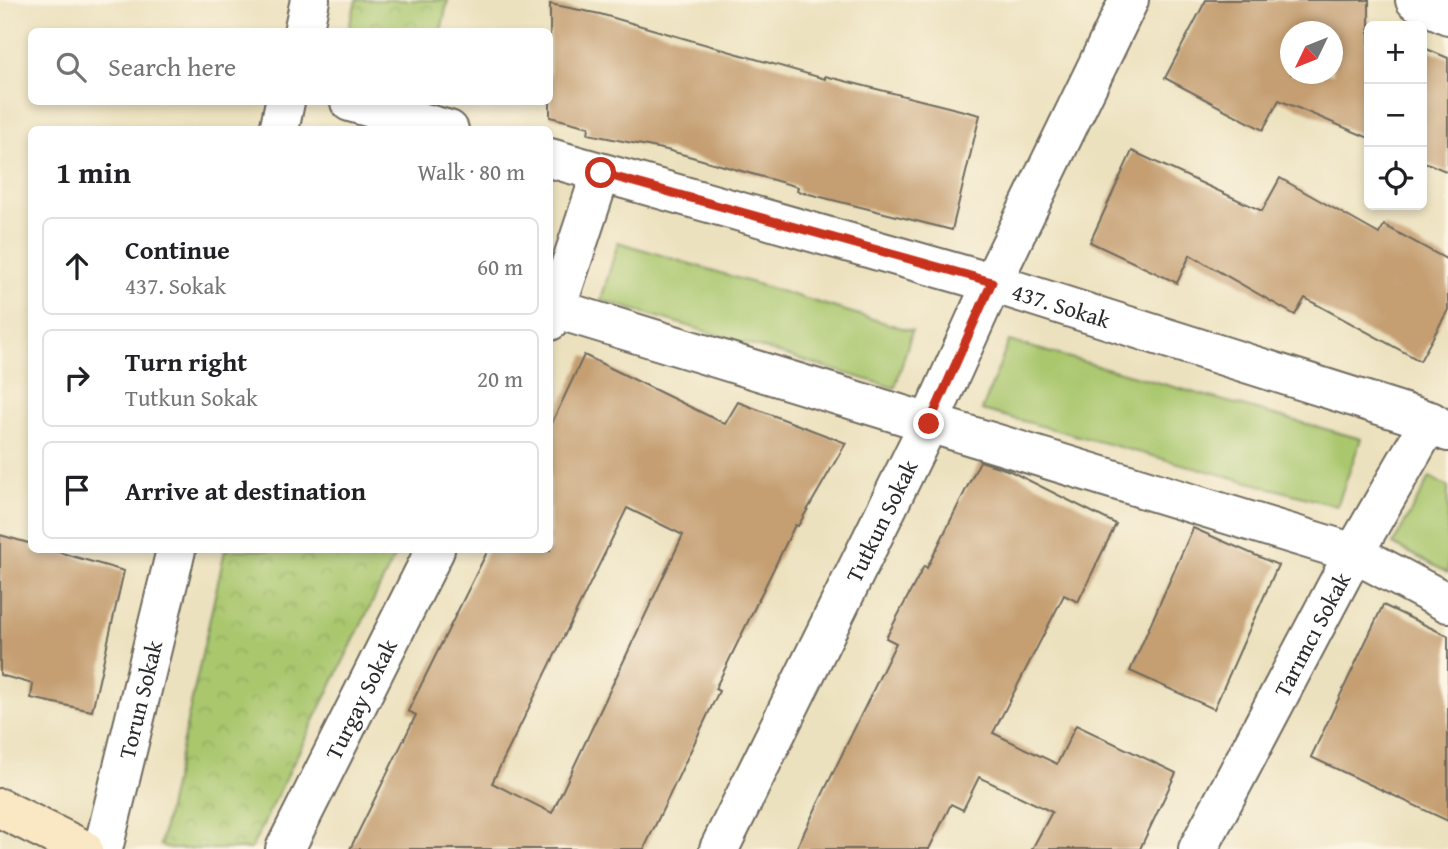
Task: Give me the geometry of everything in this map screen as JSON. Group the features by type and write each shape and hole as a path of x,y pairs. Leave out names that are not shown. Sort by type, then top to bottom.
{"main road":[{"path":"0,808 83,849"}],"street":[{"path":"304,28 310,0"},
{"name":"Tutkun Sokak","path":"719,849 929,424 992,282 1129,0"},
{"path":"1415,0 1448,15"},
{"path":"280,126 284,105"},
{"path":"361,105 435,126"},
{"name":"437. Sokak","path":"553,159 992,282 1439,427"},
{"path":"601,173 553,315 929,424 1354,553 1448,603"},
{"name":"Tarımcı Sokak","path":"1199,849 1354,553 1439,427"},
{"name":"Torun Sokak","path":"103,849 175,553"},
{"name":"Turgay Sokak","path":"285,849 433,553"}],"green space":[{"path":"356,0 448,0 442,28 349,28"},
{"path":"618,242 912,331 895,388 601,300"},
{"path":"1009,341 1361,439 1337,506 982,410"},
{"path":"1430,477 1448,487 1448,573 1393,544"},
{"path":"224,553 397,553 251,849 170,849 160,845"}],"building":[{"path":"1206,0 1369,0 1369,21 1364,21 1364,136 1279,100 1263,130 1165,78"},
{"path":"550,4 600,14 825,79 825,76 980,115 952,230 797,191 798,187 667,150 588,134 589,127 550,117 550,105 553,105 553,28 550,28"},
{"path":"1427,49 1448,58 1448,172 1427,163"},
{"path":"1132,151 1262,211 1280,178 1379,234 1384,225 1448,260 1448,310 1420,361 1305,298 1295,315 1190,255 1177,283 1090,242"},
{"path":"584,355 725,424 738,402 846,443 798,526 795,525 715,689 719,691 644,849 350,849 416,715 408,711 487,553 553,553 553,421","holes":["627,508 683,535 552,813 492,783"]},
{"path":"980,461 1010,471 1116,524 1078,602 1064,595 993,733 1057,764 1076,725 1176,773 1140,849 1032,849 1052,812 979,777 963,810 951,804 929,849 796,849 896,643 886,638 924,566 927,568"},
{"path":"1193,528 1278,565 1214,709 1130,671"},
{"path":"0,535 28,543 28,553 61,553 124,571 92,711 31,698 33,684 0,675"},
{"path":"1383,605 1448,636 1448,821 1311,757"}],"route":[{"path":"601,173 992,282 929,424"}]}
